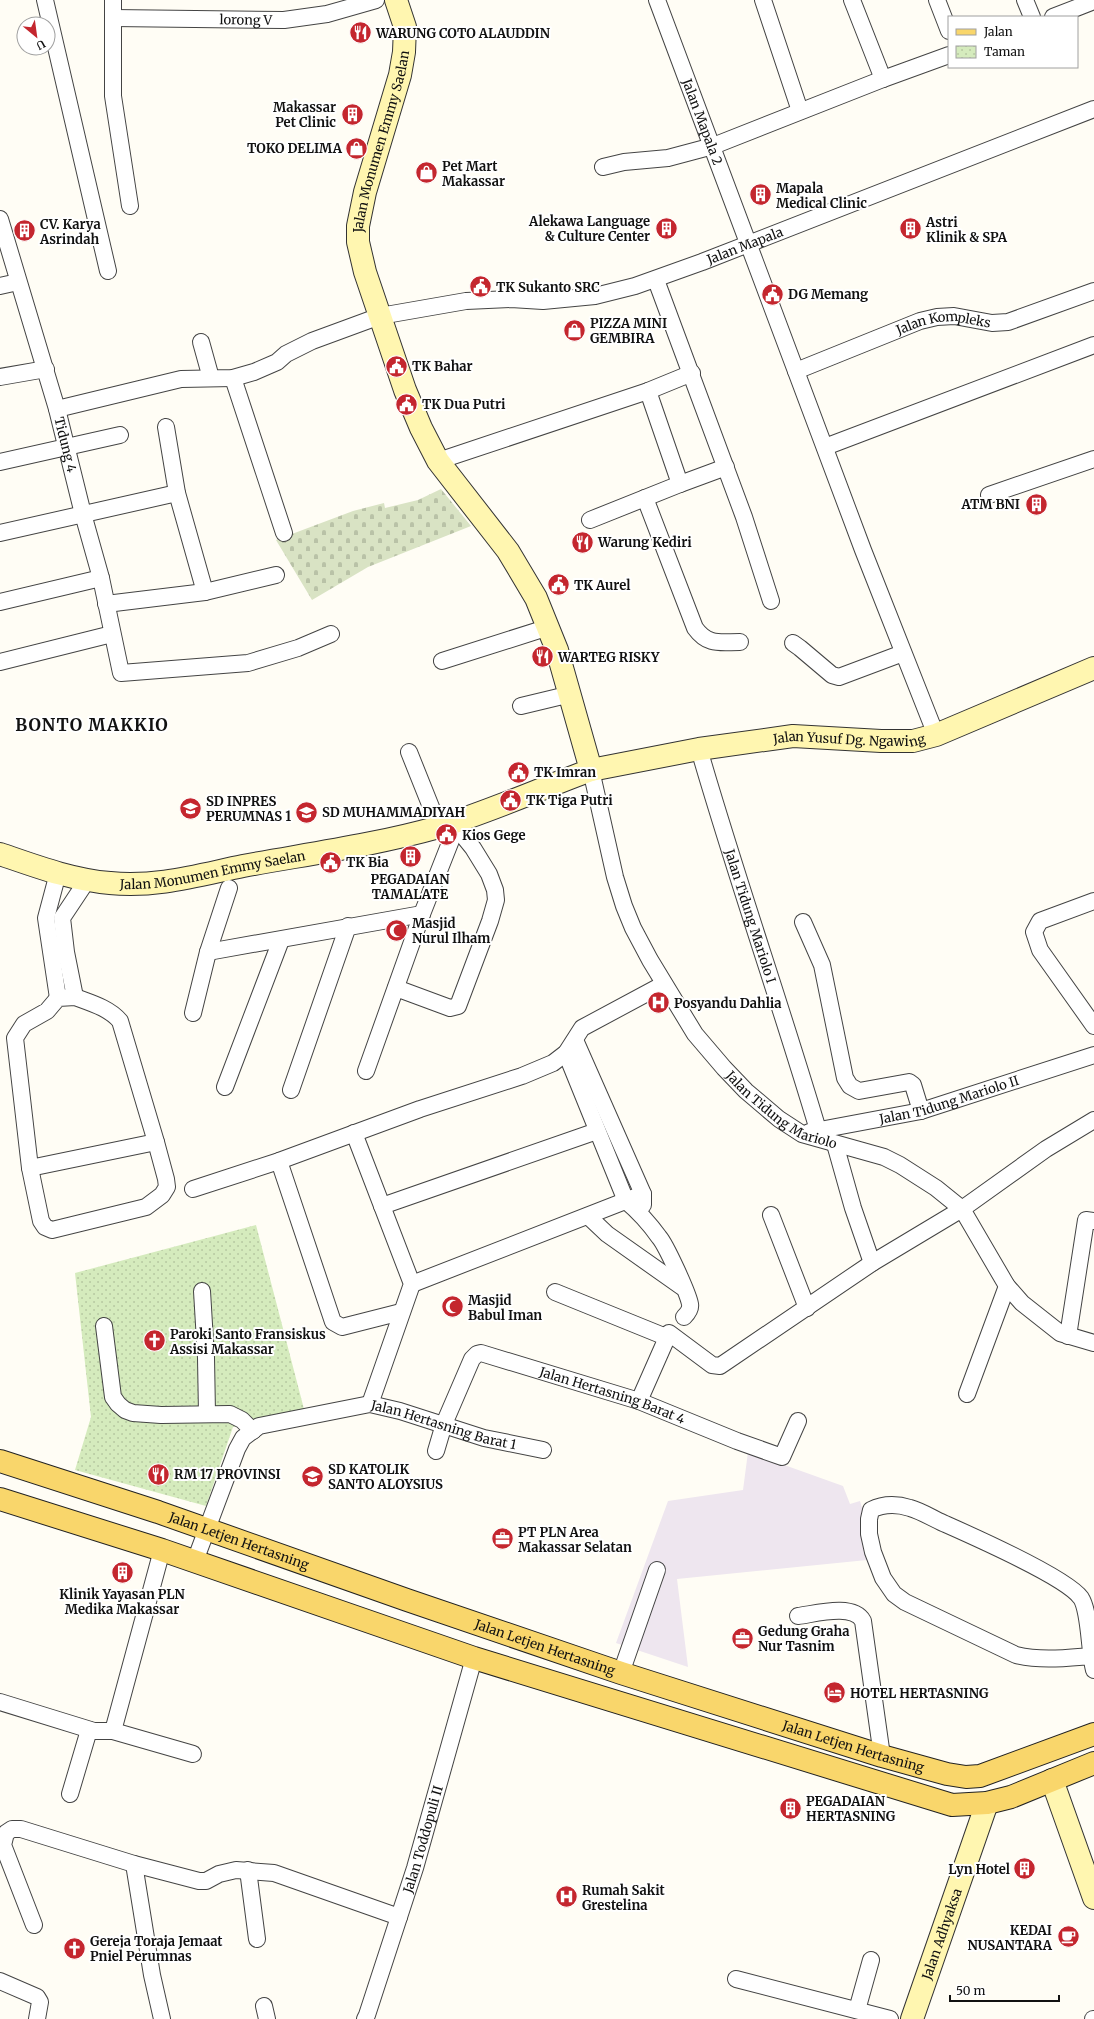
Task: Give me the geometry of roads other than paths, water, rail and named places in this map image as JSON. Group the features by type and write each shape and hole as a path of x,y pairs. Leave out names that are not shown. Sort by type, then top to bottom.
{"main road":[{"name":"Jalan Letjen Hertasning","path":"0,1462 207,1529 407,1600 621,1673 882,1756 947,1774 966,1777 980,1776 1094,1734"},
{"path":"0,1499 162,1550 474,1658 924,1798 952,1805 987,1803 1010,1797 1094,1763"},
{"path":"545,1680 553,1649"}],"street":[{"path":"45,0 108,272"},
{"path":"113,0 113,96 130,206"},
{"name":"lorong V","path":"113,18 284,20 327,14 376,0"},
{"name":"Jalan Monumen Emmy Saelan","path":"0,854 58,873 109,883 136,884 179,880 218,871 368,843 451,824 592,770 571,694 549,627 521,571 438,460 421,428 405,390 365,272 358,242 358,226 365,192 397,87 404,52 405,27 396,0"},
{"name":"Jalan Mapala 2","path":"657,0 903,653 936,735"},
{"path":"763,0 800,112"},
{"path":"852,0 883,79"},
{"path":"937,0 948,28"},
{"path":"1025,0 1032,16"},
{"path":"1056,16 1094,2"},
{"path":"603,167 624,162 668,158 713,146 883,79 948,55"},
{"name":"Jalan Mapala","path":"57,409 181,379 233,378 266,368 300,347 380,316 466,301 511,299 543,301 595,296 656,280 1094,109"},
{"name":"Tidung 4","path":"0,220 57,409 83,514 101,578 121,673 248,663 298,648 331,634"},
{"path":"656,280 744,517 771,601"},
{"path":"0,286 18,282"},
{"name":"Jalan Kompleks","path":"796,371 937,317 954,316 992,323 1008,322 1094,290"},
{"path":"201,342 211,378"},
{"path":"825,447 1094,344"},
{"path":"0,377 46,369"},
{"path":"438,460 648,391 692,374"},
{"path":"233,378 284,534"},
{"path":"648,391 680,484"},
{"path":"166,427 177,493 205,592"},
{"path":"0,462 120,435"},
{"path":"989,495 1094,459"},
{"path":"590,520 726,467"},
{"path":"0,533 177,493"},
{"path":"645,498 695,628 702,637 710,642 740,642"},
{"path":"106,604 205,592 276,575"},
{"path":"0,602 101,578"},
{"path":"442,661 549,627"},
{"path":"0,662 112,634"},
{"path":"793,643 832,675 839,677 903,653"},
{"name":"Jalan Yusuf Dg. Ngawing","path":"592,770 699,749 793,736 881,742 913,741 936,735 1094,668"},
{"path":"521,706 571,694"},
{"name":"Jalan Tidung Mariolo I","path":"699,749 724,835 773,980 818,1130"},
{"path":"396,988 450,1008 458,1006 485,936 496,900 495,890 489,874 477,854 451,824 409,752"},
{"name":"Jalan Tidung Mariolo","path":"592,770 615,877 624,906 643,948 664,984 695,1034 724,1068 746,1091 779,1118 802,1134 884,1157 925,1180 962,1209 1007,1286 1022,1303 1060,1333 1094,1343"},
{"path":"366,1071 422,914 451,824"},
{"path":"58,873 46,918 58,998"},
{"path":"75,996 66,952 62,918 88,879"},
{"path":"193,1012 208,952 229,888"},
{"path":"1094,901 1040,921 1034,932 1040,950 1094,1026"},
{"path":"208,952 422,914"},
{"path":"46,918 62,918"},
{"path":"803,922 822,966 842,1064 850,1086 859,1091 909,1082 913,1085 921,1111"},
{"path":"291,1090 348,926"},
{"path":"225,1087 282,940"},
{"path":"193,1189 278,1161 420,1109 522,1076 553,1063 571,1047 582,1028 664,984"},
{"path":"75,996 104,1008 115,1015 120,1021 156,1142 167,1187 155,1202 146,1207 59,1230 52,1230 45,1227 41,1221 30,1168 15,1038 24,1024 47,1011 58,998 75,996"},
{"path":"571,1047 597,1131 626,1201 643,1215 661,1238 683,1288 690,1305 690,1311 684,1317"},
{"path":"571,1047 643,1194 643,1215"},
{"name":"Jalan Tidung Mariolo II","path":"802,1134 921,1111 1094,1055"},
{"path":"555,1292 667,1335 717,1367 872,1263 962,1209 1046,1149 1094,1120"},
{"path":"382,1206 597,1131"},
{"path":"354,1133 412,1284 370,1404"},
{"path":"30,1168 156,1142"},
{"path":"835,1144 853,1208 872,1263"},
{"path":"278,1161 333,1322 342,1327 401,1312"},
{"path":"412,1284 643,1194"},
{"path":"771,1215 807,1308"},
{"path":"588,1216 607,1234 683,1288"},
{"path":"1068,1336 1086,1220 1094,1221"},
{"path":"967,1394 1007,1286"},
{"path":"202,1291 206,1358 207,1414"},
{"path":"104,1326 110,1383 113,1397 125,1410 134,1413 156,1415 230,1414 242,1420 253,1431"},
{"path":"639,1401 667,1335"},
{"name":"Jalan Hertasning Barat 4","path":"444,1424 472,1359 477,1354 481,1353 639,1401 737,1441 782,1457 798,1421"},
{"name":"Jalan Hertasning Barat 1","path":"194,1561 237,1449 244,1438 264,1425 370,1404 444,1424 484,1438 543,1450"},
{"path":"436,1451 444,1424"},
{"path":"891,1505 910,1508 986,1543 1066,1585 1081,1598 1085,1611 1092,1663 1029,1658 1016,1655 905,1602 888,1587 878,1566 869,1534 869,1519 871,1510 878,1506 891,1505"},
{"path":"113,1732 162,1550"},
{"path":"621,1673 657,1570"},
{"path":"798,1616 845,1610 855,1612 863,1621 882,1756"},
{"name":"Jalan Toddopuli II","path":"365,2019 368,2015 399,1917 474,1658"},
{"path":"0,1702 89,1730 98,1732 113,1732 193,1754"},
{"path":"70,1794 89,1730"},
{"path":"1052,1780 1094,1898"},
{"name":"Jalan Adhyaksa","path":"912,2019 987,1803"},
{"path":"34,1925 3,1845 6,1833 12,1829 21,1828 134,1864 199,1881 206,1881 228,1872 248,1870 274,1873 399,1917"},
{"path":"134,1864 152,1975 162,2019"},
{"path":"248,1870 257,1939"},
{"path":"857,2010 871,1960"},
{"path":"736,1979 890,2019"},
{"path":"0,1981 37,1997 40,2002 38,2013"}],"place":[{"name":"WARUNG COTO ALAUDDIN","path":"361,33"},
{"name":"Makassar Pet Clinic","path":"352,114"},
{"name":"TOKO DELIMA","path":"357,148"},
{"name":"Pet Mart Makassar","path":"426,173"},
{"name":"Mapala Medical Clinic","path":"760,195"},
{"name":"Alekawa Language & Culture Center","path":"666,228"},
{"name":"Astri Klinik & SPA","path":"911,229"},
{"name":"CV. Karya Asrindah","path":"25,231"},
{"name":"TK Sukanto SRC","path":"481,287"},
{"name":"DG Memang","path":"772,294"},
{"name":"PIZZA MINI GEMBIRA","path":"575,330"},
{"name":"TK Bahar","path":"397,366"},
{"name":"TK Dua Putri","path":"406,404"},
{"name":"ATM BNI","path":"1036,504"},
{"name":"Warung Kediri","path":"583,542"},
{"name":"TK Aurel","path":"558,585"},
{"name":"WARTEG RISKY","path":"542,657"},
{"name":"TK Imran","path":"519,772"},
{"name":"TK Tiga Putri","path":"511,800"},
{"name":"SD INPRES PERUMNAS 1","path":"190,808"},
{"name":"SD MUHAMMADIYAH","path":"306,812"},
{"name":"Kios Gege","path":"446,835"},
{"name":"PEGADAIAN TAMALATE","path":"410,857"},
{"name":"TK Bia","path":"331,862"},
{"name":"Masjid Nurul Ilham","path":"397,930"},
{"name":"Posyandu Dahlia","path":"659,1003"},
{"name":"Masjid Babul Iman","path":"452,1307"},
{"name":"Paroki Santo Fransiskus Assisi Makassar","path":"155,1341"},
{"name":"RM 17 PROVINSI","path":"158,1474"},
{"name":"SD KATOLIK SANTO ALOYSIUS","path":"312,1476"},
{"name":"PT PLN Area Makassar Selatan","path":"502,1539"},
{"name":"Klinik Yayasan PLN Medika Makassar","path":"122,1572"},
{"name":"Gedung Graha Nur Tasnim","path":"743,1638"},
{"name":"HOTEL HERTASNING","path":"834,1693"},
{"name":"PEGADAIAN HERTASNING","path":"790,1808"},
{"name":"Lyn Hotel","path":"1025,1869"},
{"name":"Rumah Sakit Grestelina","path":"566,1897"},
{"name":"KEDAI NUSANTARA","path":"1068,1937"},
{"name":"Gereja Toraja Jemaat Pniel Perumnas","path":"74,1948"}],"district":[{"name":"BONTO MAKKIO","path":"92,725"}]}
